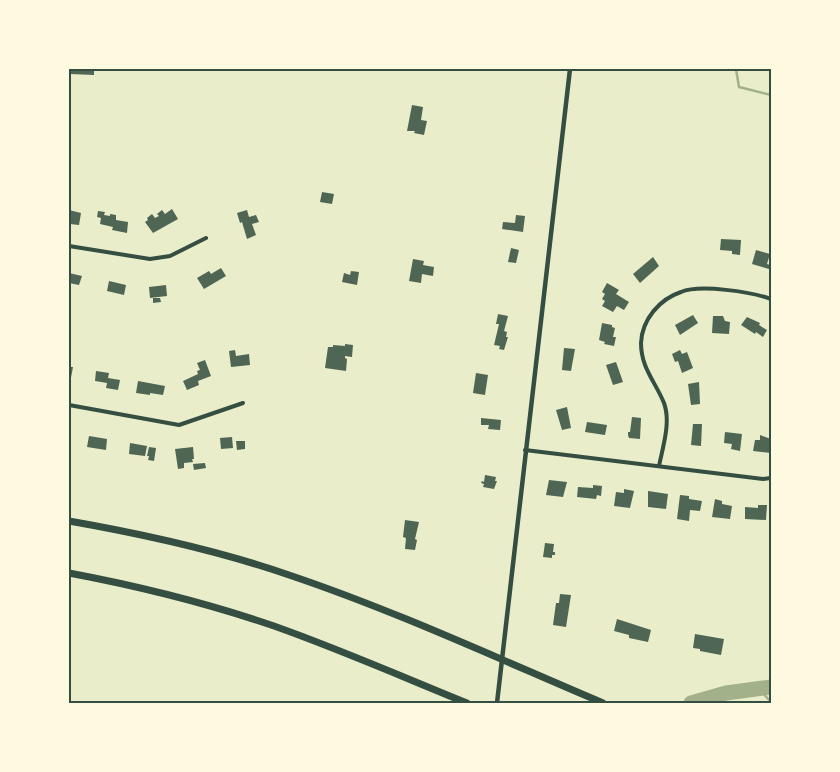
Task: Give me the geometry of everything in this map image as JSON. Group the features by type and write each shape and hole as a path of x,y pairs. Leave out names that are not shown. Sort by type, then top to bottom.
{"highway":[{"path":"69,521 198,548 287,574 364,602 603,703"},
{"path":"69,573 185,599 272,626 347,654 467,703"}],"street":[{"path":"497,703 570,69"},
{"path":"69,246 150,260 170,256 206,238"},
{"path":"659,466 667,421 664,403 643,362 641,341 648,318 664,301 682,291 706,288 760,295 771,299"},
{"path":"69,405 179,425 243,403"},
{"path":"525,450 763,479 771,478"}],"building":[{"path":"70,69 94,69 94,75 70,74"},
{"path":"412,105 423,107 421,120 427,121 424,135 414,133 415,131 407,131"},
{"path":"322,192 334,194 332,204 320,202"},
{"path":"172,209 178,219 153,233 145,222 148,220 147,218 152,214 155,218 159,216 157,214 162,210 165,214"},
{"path":"69,210 81,213 79,225 70,224"},
{"path":"247,210 249,217 256,215 259,222 252,224 256,235 247,239 237,213"},
{"path":"98,211 105,212 104,215 116,215 116,220 128,222 127,233 112,230 113,227 100,224 101,218 97,217"},
{"path":"516,215 525,216 523,232 502,229 503,222 515,223"},
{"path":"721,239 741,240 740,255 732,254 732,251 720,250"},
{"path":"511,248 519,250 516,263 508,262"},
{"path":"756,250 770,254 767,264 770,265 769,269 752,264"},
{"path":"653,257 659,266 640,283 633,274"},
{"path":"413,259 424,261 423,265 434,267 433,276 422,274 421,283 409,281"},
{"path":"221,268 226,276 204,289 197,278 209,271 211,274"},
{"path":"351,271 359,272 357,285 342,282 344,273 350,275"},
{"path":"69,273 82,276 79,285 69,283"},
{"path":"109,281 126,285 124,295 107,291"},
{"path":"607,283 619,290 616,294 629,302 624,310 617,306 613,312 602,306 605,301 602,299 605,294 602,292"},
{"path":"166,285 167,296 150,298 149,287"},
{"path":"153,298 160,298 161,302 153,303"},
{"path":"498,314 508,316 504,331 507,332 506,337 508,337 504,350 499,349 500,346 494,345 499,324 496,324"},
{"path":"693,315 698,323 680,335 675,325"},
{"path":"713,316 723,316 725,321 730,322 729,334 712,333"},
{"path":"747,317 760,323 759,325 767,330 763,337 741,325"},
{"path":"602,323 612,325 615,328 614,346 604,344 605,342 599,340"},
{"path":"345,344 353,345 352,357 345,356 347,359 346,371 325,368 328,347 333,347 333,345 345,346"},
{"path":"564,348 575,349 571,371 562,370"},
{"path":"235,350 236,356 249,354 250,365 231,367 229,351"},
{"path":"680,350 682,354 687,352 693,368 682,373 678,361 675,362 672,354"},
{"path":"205,360 211,376 198,381 199,385 187,390 183,381 198,374 197,371 200,370 197,363"},
{"path":"616,362 623,382 613,385 606,365"},
{"path":"69,367 73,367 70,383 69,383"},
{"path":"96,371 109,373 108,378 120,380 118,390 106,388 107,383 95,381"},
{"path":"476,373 488,375 485,395 473,393"},
{"path":"138,381 165,386 163,395 136,393"},
{"path":"699,382 700,404 691,405 688,384"},
{"path":"567,407 571,428 562,430 556,410"},
{"path":"632,417 641,418 640,439 629,438 628,432 630,432"},
{"path":"481,418 501,420 500,430 488,429 489,425 481,425"},
{"path":"587,422 607,425 605,435 585,432"},
{"path":"693,424 702,424 701,446 691,445"},
{"path":"725,432 742,434 740,451 731,449 732,444 724,443"},
{"path":"760,435 771,439 771,453 753,451 755,440 760,440"},
{"path":"89,436 107,439 106,450 87,447"},
{"path":"232,437 233,448 221,449 220,438"},
{"path":"236,441 245,441 245,449 237,450"},
{"path":"130,443 147,446 145,456 129,454"},
{"path":"149,447 156,448 154,461 148,460"},
{"path":"193,447 193,462 184,463 184,468 178,469 175,449"},
{"path":"205,463 206,468 194,470 193,464"},
{"path":"485,475 496,477 495,481 497,481 494,489 483,487 484,484 481,483 482,481 484,482"},
{"path":"549,480 567,482 563,497 546,495"},
{"path":"593,485 602,486 601,496 597,495 596,499 577,497 578,487 593,488"},
{"path":"624,489 634,491 630,508 614,506 616,492 624,493"},
{"path":"648,491 668,494 666,509 648,507"},
{"path":"680,495 702,501 700,511 690,510 689,521 677,519"},
{"path":"715,499 722,501 722,504 732,506 730,519 712,517"},
{"path":"758,505 767,505 766,520 745,519 745,507 758,508"},
{"path":"405,520 419,522 415,539 417,540 415,550 405,549 406,538 403,537"},
{"path":"545,543 554,544 553,552 555,552 555,555 552,555 552,558 543,557"},
{"path":"560,594 571,595 566,627 553,625 556,603 559,603"},
{"path":"617,619 651,630 648,642 629,638 629,635 614,631"},
{"path":"695,634 724,639 721,655 693,648"}],"waterway":[{"path":"736,69 739,87 771,95"},
{"path":"691,703 726,693 771,687"},
{"path":"759,689 771,702"}]}
